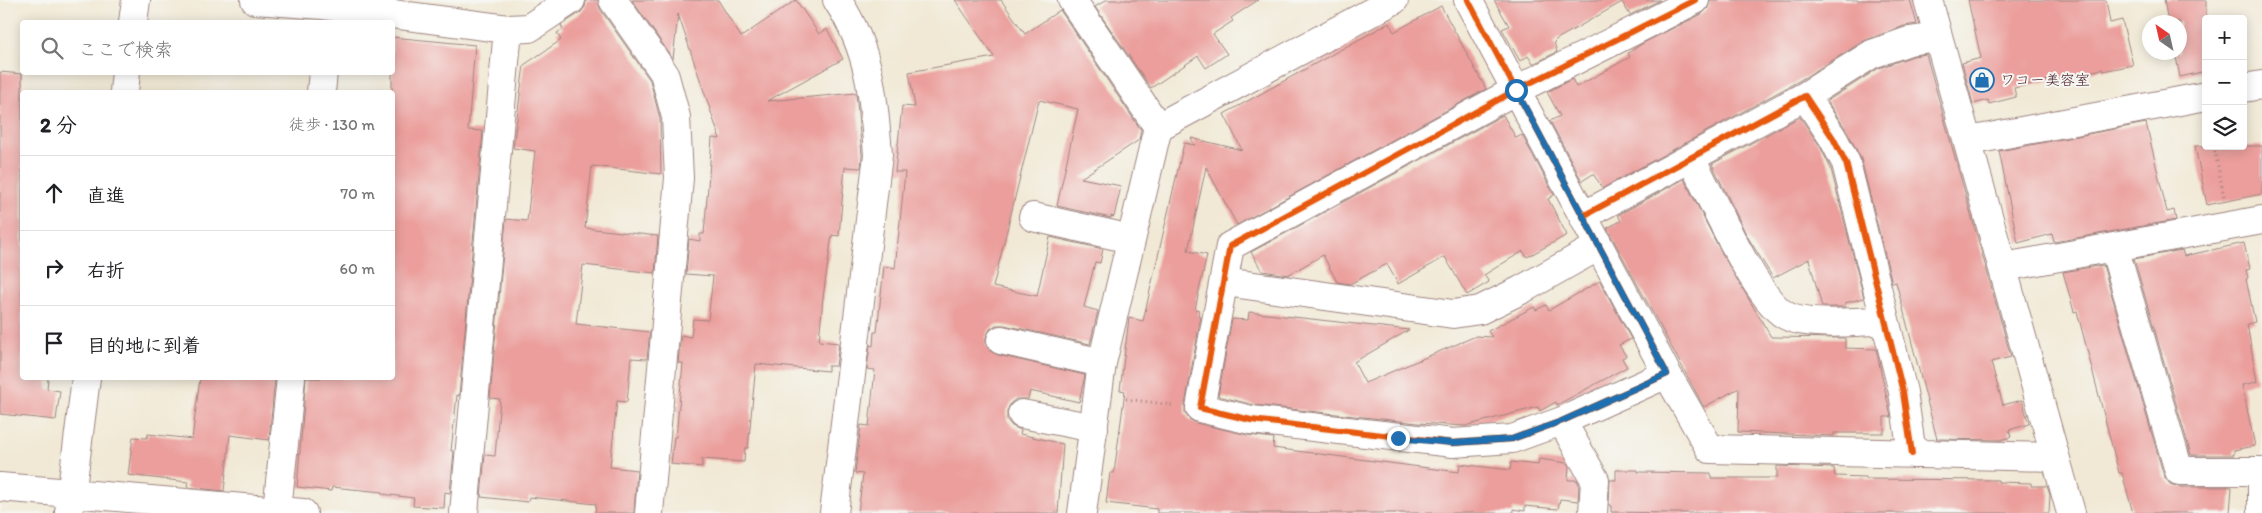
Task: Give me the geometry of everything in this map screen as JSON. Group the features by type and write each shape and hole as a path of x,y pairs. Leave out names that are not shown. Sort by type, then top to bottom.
{"street":[{"path":"133,20 136,0"},
{"path":"255,0 508,29 529,28 572,0"},
{"path":"613,0 664,73 676,117 680,178 649,513"},
{"path":"834,513 878,155 874,104 867,63 852,22 837,0"},
{"path":"1072,0 1158,127 1102,363 1082,513"},
{"path":"1158,127 1394,0"},
{"path":"1468,0 1667,374 1710,450 2055,457"},
{"path":"1667,374 1562,421 1512,439 1453,443 1251,420 1200,408 1225,282 1230,246 1516,90 1695,0"},
{"path":"1928,0 1969,141 2071,513"},
{"path":"464,513 508,29"},
{"path":"1583,216 1805,96 1872,54 1909,41 1938,37"},
{"path":"124,90 126,75"},
{"path":"321,90 323,75"},
{"path":"2247,87 2262,85"},
{"path":"1805,96 1833,138 1846,163 1903,392 1912,454"},
{"path":"1969,141 2202,97"},
{"path":"1691,158 1752,275 1765,295 1785,316 1805,321 1884,320"},
{"path":"1033,217 1132,240"},
{"path":"2004,267 2262,220"},
{"path":"1225,282 1453,314 1480,310 1521,290 1599,246"},
{"path":"2114,247 2179,471 2262,471"},
{"path":"1001,340 1102,363"},
{"path":"69,504 86,380"},
{"path":"0,487 69,504 290,512 291,380"},
{"path":"1022,414 1094,428"},
{"path":"1562,421 1595,480 1593,513"},
{"path":"2262,484 2262,513"}],"path":[{"path":"2215,150 2230,226"},
{"path":"1099,395 1200,408"}],"building":[{"path":"586,0 598,0 600,9 650,80 660,119 661,174 592,166 585,228 658,236 655,273 583,265 576,324 650,332 647,359 631,358 627,402 617,401 610,467 637,470 634,513 595,513 596,504 529,497 528,502 481,497 485,455 495,456 500,399 490,398 506,219 527,221 535,151 513,148 524,65 561,40 557,33 563,29 561,25 580,13 585,7"},
{"path":"632,0 718,0 741,37 796,0 819,34 827,29 843,59 767,101 856,93 862,155 861,168 845,167 839,236 832,235 819,341 839,343 836,366 828,366 828,371 756,364 748,448 745,448 744,462 702,459 702,467 671,464 674,437 676,437 683,363 678,363 681,335 691,337 693,319 708,320 713,276 686,274 689,239 700,241 700,234 704,234 712,138 720,139 678,14 673,59"},
{"path":"955,0 1001,0 1025,34 1060,10 1141,130 1139,140 1081,178 1121,186 1114,217 1111,216 1111,218 1057,206 1078,109 1039,100 993,287 1037,296 1050,237 1103,249 1100,263 1095,262 1084,307 1098,311 1090,344 1004,325 996,325 990,329 986,337 986,345 990,351 998,355 1085,375 1079,402 1030,391 1028,399 1016,399 1011,403 1007,411 1007,420 1012,426 1021,430 1020,434 1063,444 1058,513 858,513 863,474 855,473 861,425 869,426 875,370 867,369 870,345 873,346 874,332 877,332 884,266 895,268 905,172 895,172 902,106 915,107 909,72 994,57"},
{"path":"1106,0 1258,0 1231,18 1233,21 1213,34 1227,54 1206,68 1198,56 1151,88 1095,7"},
{"path":"1494,0 1660,0 1630,15 1622,2 1557,39 1554,42 1557,52 1533,64 1528,56 1520,61 1502,29 1509,26"},
{"path":"1710,0 1910,0 1917,24 1904,26 1864,41 1797,82 1603,188 1593,174 1582,181 1550,121 1560,116 1547,92 1572,79 1576,87 1630,57 1628,53 1645,42 1702,14 1708,8"},
{"path":"1968,0 2106,0 2110,23 2122,20 2133,65 2103,71 2103,69 2014,88 2016,97 1989,104 1988,100 1973,104 1962,63 1981,58"},
{"path":"2164,0 2206,0 2206,15 2202,15 2202,72 2180,77 2177,60 2187,60 2187,15 2167,15"},
{"path":"1441,6 1486,89 1237,225 1206,167 1188,251 1207,255 1195,309 1199,310 1198,316 1201,316 1185,413 1189,419 1196,423 1248,435 1274,438 1273,448 1459,472 1460,464 1510,470 1511,462 1538,465 1539,459 1567,463 1569,466 1568,480 1577,480 1579,484 1578,501 1560,499 1558,509 1525,506 1525,511 1513,509 1513,513 1157,513 1157,509 1106,503 1110,473 1114,473 1125,391 1120,390 1129,318 1143,321 1184,143 1195,145 1191,138 1242,150 1224,114 1389,23 1394,32"},
{"path":"395,37 475,45 468,130 483,131 459,396 457,395 451,451 454,451 450,493 445,492 444,508 413,506 414,498 382,494 382,492 332,487 331,491 297,487 306,380 395,380 395,90 392,90 392,75 395,75"},
{"path":"1926,54 2011,357 1991,362 2003,405 2022,400 2029,424 2009,430 2011,437 2001,440 1937,439 1896,282 1892,283 1861,159 1847,131 1827,101 1879,68 1913,56"},
{"path":"0,72 22,75 22,90 20,90 20,380 48,380 47,389 60,391 56,420 0,414"},
{"path":"1503,115 1516,138 1522,135 1554,195 1548,199 1567,235 1527,257 1523,251 1484,275 1489,282 1467,295 1445,257 1398,284 1387,264 1350,284 1337,282 1323,255 1288,275 1262,271 1251,252"},
{"path":"1800,117 1820,146 1831,169 1864,298 1845,303 1845,307 1822,307 1809,259 1773,278 1747,236 1712,164"},
{"path":"2146,123 2167,212 2174,210 2176,220 2054,242 2052,234 2018,243 1999,151"},
{"path":"2195,146 2202,146 2202,150 2247,150 2247,146 2262,146 2262,194 2207,205"},
{"path":"1684,179 1720,250 1771,337 1845,338 1845,348 1876,349 1891,417 1884,417 1884,433 1834,433 1834,436 1738,432 1739,388 1704,407 1607,228 1621,221 1618,215"},
{"path":"2244,243 2250,269 2246,270 2248,278 2246,279 2255,322 2247,324 2257,382 2242,385 2255,446 2234,450 2234,455 2191,455 2134,259 2182,250 2184,256"},
{"path":"2103,265 2164,476 2170,484 2179,487 2232,487 2230,513 2133,513 2122,473 2119,473 2077,311 2074,312 2063,272"},
{"path":"1600,281 1631,339 1619,345 1626,356 1622,358 1627,367 1557,405 1556,402 1540,411 1538,407 1465,426 1418,423 1254,405 1218,396 1232,319 1248,320 1249,312 1409,330 1354,362 1365,383 1476,336 1492,337 1488,331 1534,307 1536,310 1546,305 1549,310"},
{"path":"200,380 275,380 269,440 230,435 224,491 187,487 188,482 128,475 133,437 147,438 148,434 192,439"},
{"path":"1777,466 1834,468 1835,476 1866,477 1866,479 1998,480 1998,482 2031,483 2031,486 2047,486 2050,495 2049,513 1611,512 1611,506 1609,505 1610,480 1616,480 1616,470 1711,473 1711,478 1777,478"}],"cycle path":[{"path":"1468,0 1667,374 1562,421 1512,439 1453,443 1251,420 1200,408 1230,246 1516,90 1695,0"},
{"path":"1583,216 1805,96 1833,138 1846,163 1903,392 1912,454"}],"place":[{"name":"ワコー美容室","path":"1982,80"}],"route":[{"path":"1398,438 1453,443 1512,439 1562,421 1667,374 1516,90"}]}
